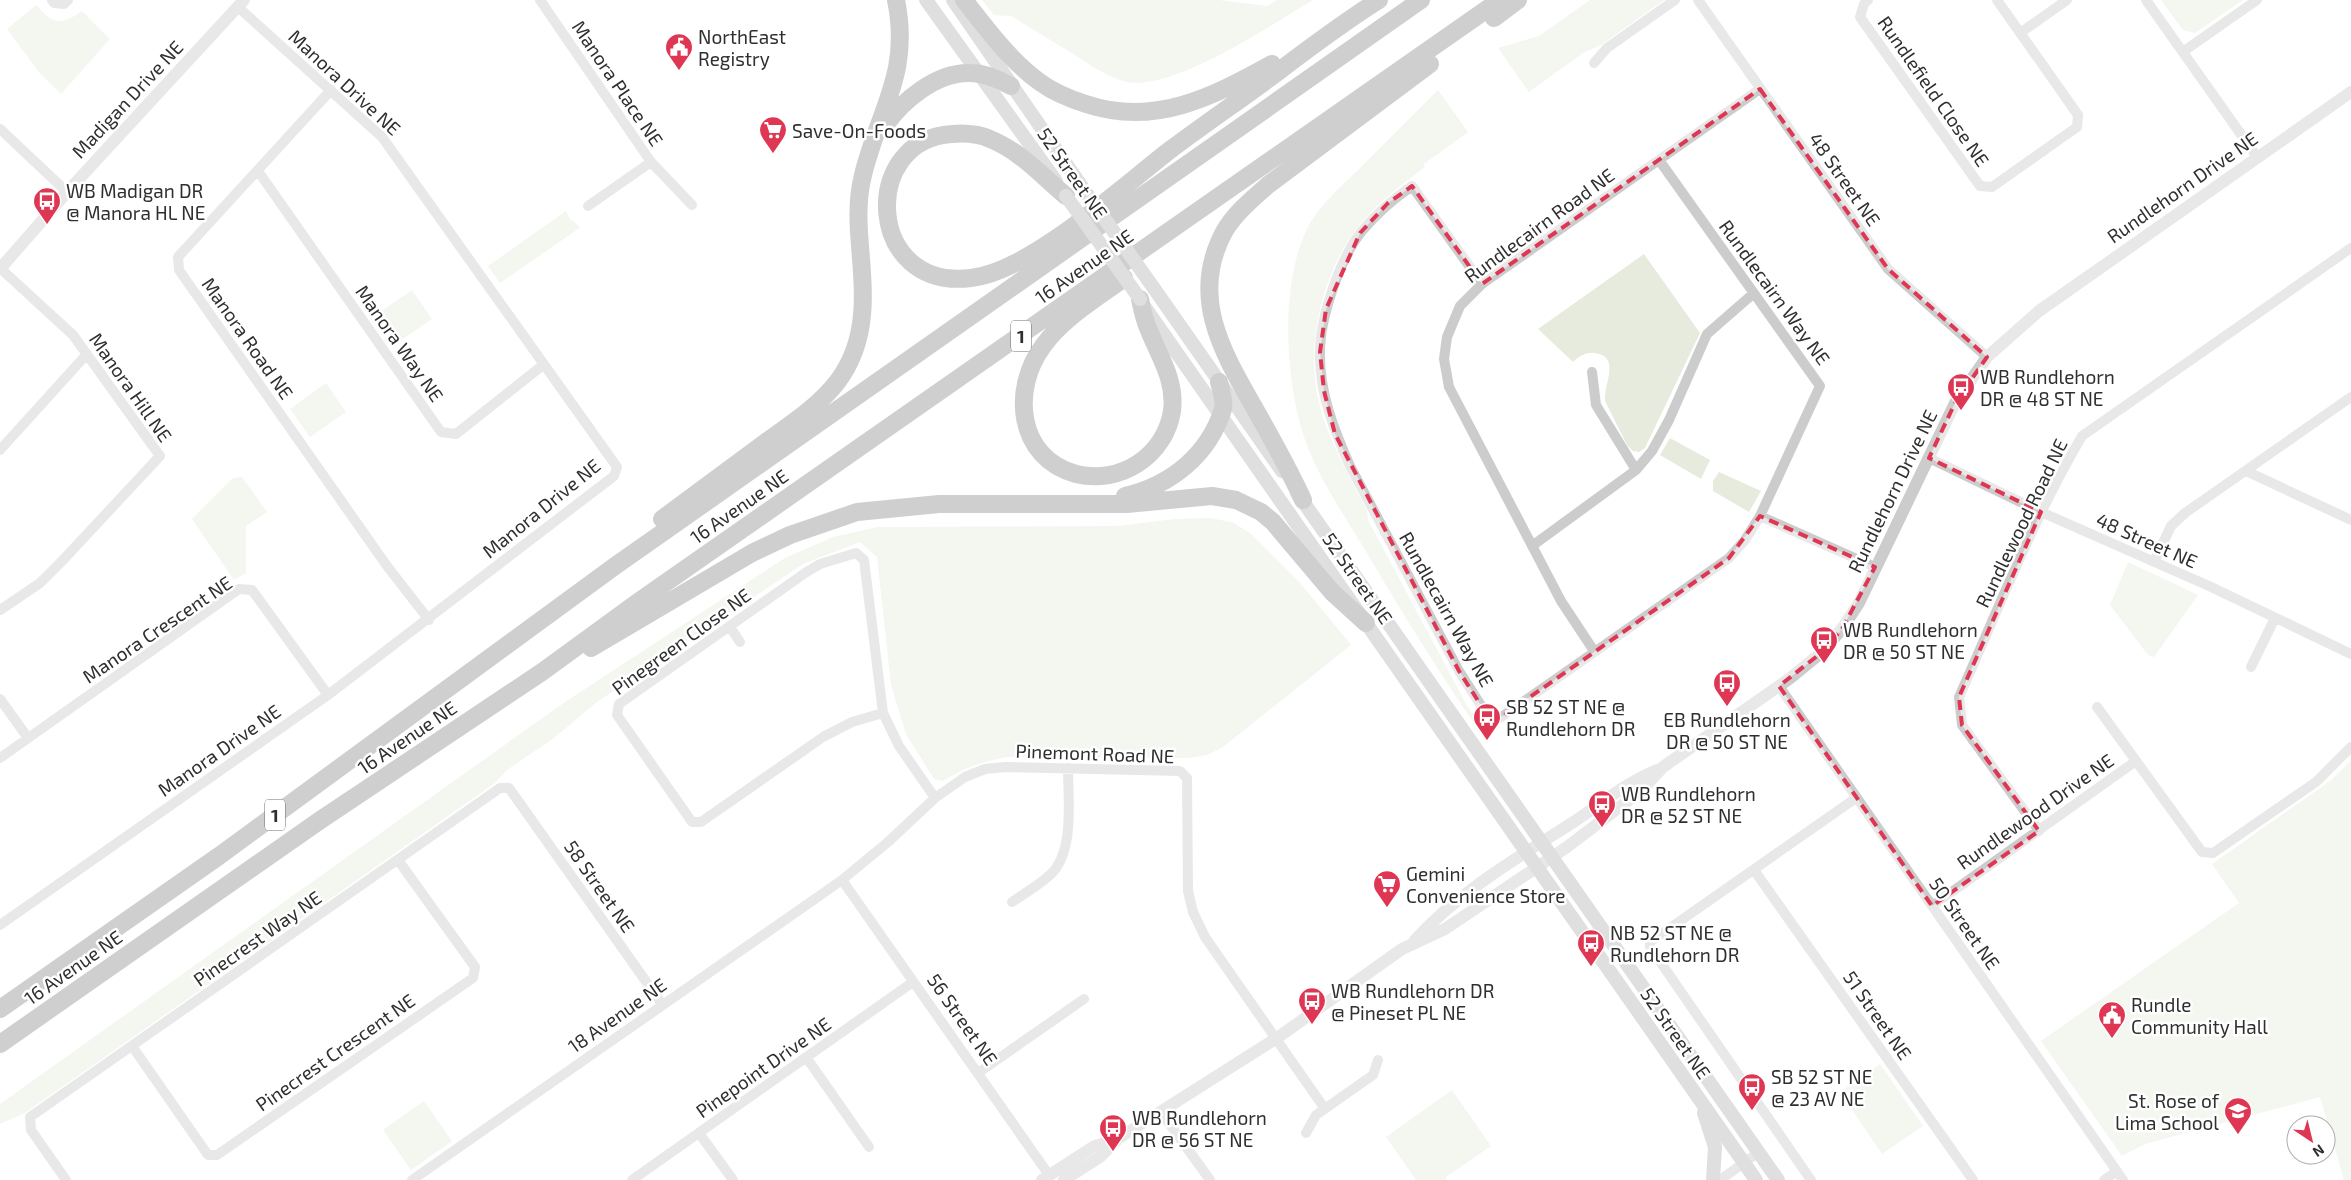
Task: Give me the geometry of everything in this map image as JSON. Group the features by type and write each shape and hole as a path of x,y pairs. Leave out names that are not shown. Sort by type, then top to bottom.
{"highway":[{"path":"547,615 581,579 808,411 838,380 852,356 860,331 863,290 858,228 858,201 863,175 889,100 900,56 900,27 896,0"},
{"path":"964,0 1003,48 1041,83 1074,100 1102,109 1154,112 1185,106 1307,49"},
{"path":"1066,196 1025,160 1000,143 976,135 947,134 919,144 898,165 888,188 886,202 889,228 902,253 910,262 944,280 983,277 1009,266 1061,234 1307,49 1379,0"},
{"name":"16 Avenue NE","path":"0,1009 219,856 547,615 1421,0"},
{"name":"16 Avenue NE","path":"0,1044 319,821 542,672 638,602 1500,0"},
{"path":"1302,500 1289,469 1228,362 1216,332 1209,287 1219,244 1233,220 1268,185 1518,0"},
{"path":"872,147 896,111 918,92 958,75 980,74 993,77 1011,86"},
{"path":"1140,299 1148,328 1164,360 1171,386 1172,410 1169,424 1157,447 1136,465 1113,474 1100,476 1076,474 1044,455 1036,445 1025,422 1022,409 1025,382 1042,347 1062,325 1300,141"},
{"path":"1093,503 1144,491 1184,469 1214,434 1223,410 1219,382"},
{"path":"542,672 566,663 752,553 823,522 874,509 924,504 1127,504 1212,496 1224,497 1249,505 1273,522 1332,592 1366,623"}],"main road":[{"name":"52 Street NE","path":"926,0 1140,299 1756,1180"},
{"name":"52 Street NE","path":"953,0 1011,86 1778,1180"},
{"path":"1700,1101 1715,1147 1714,1180"}],"street":[{"path":"52,0 54,3 64,4 68,0"},
{"name":"Manora Place NE","path":"540,0 651,162 692,205"},
{"path":"1594,63 1607,48 1675,0"},
{"name":"48 Street NE","path":"1698,0 1888,270 1987,357"},
{"name":"Rundlefield Close NE","path":"1868,0 1864,4 1860,17 1980,186 1992,187 2077,127 2078,115 1997,0"},
{"path":"2020,33 2066,0"},
{"path":"2146,0 2257,157"},
{"path":"2184,52 2257,0"},
{"name":"Manora Drive NE","path":"0,925 328,695 614,476 617,467 382,137 330,90 241,3"},
{"name":"Madigan Drive NE","path":"0,269 67,192 241,3"},
{"name":"Manora Road NE","path":"330,90 178,257 179,270 386,566 428,620"},
{"name":"Rundlecairn Road NE","path":"1594,651 1561,601 1449,387 1444,359 1448,337 1460,306 1482,284 1760,90"},
{"name":"Rundlehorn Drive NE","path":"1412,944 1437,916 1541,841 1561,831 1634,780 1663,767 1779,686 1821,653 1842,629 1859,603 1955,403 1987,357 2039,311 2351,92"},
{"path":"0,129 67,192"},
{"name":"Rundlecairn Way NE","path":"1482,284 1412,186 1388,203 1360,233 1340,271 1326,309 1320,352 1324,391 1335,434 1459,671 1489,718 1500,718 1729,558 1745,540 1760,516 1820,386 1659,160"},
{"name":"Manora Place NE","path":"588,206 651,162"},
{"name":"Manora Way NE","path":"258,171 441,432 456,434 543,365"},
{"name":"Rundlewood Road NE","path":"2038,831 1962,725 1959,697 2042,512 2082,436 2351,248"},
{"name":"Manora Hill NE","path":"0,269 60,322 87,354 160,456 64,560 40,583 0,610"},
{"path":"1532,546 1636,470 1652,451 1707,334 1754,293"},
{"path":"0,450 87,354"},
{"path":"1592,372 1596,405 1636,470"},
{"path":"2154,562 2171,526 2185,513 2351,397"},
{"name":"48 Street NE","path":"1928,458 2351,654"},
{"path":"2246,471 2351,520"},
{"path":"1760,516 1876,567"},
{"name":"Pinegreen Close NE","path":"883,713 852,722 823,737 701,822 692,822 617,715 617,708 619,704 805,572 820,564 856,553 864,560 883,713 899,746 935,798"},
{"name":"Manora Crescent NE","path":"0,758 239,590 252,590 328,695"},
{"path":"2251,667 2275,618"},
{"path":"730,627 740,642"},
{"name":"50 Street NE","path":"1779,686 2123,1180"},
{"path":"0,699 28,738"},
{"path":"2097,707 2136,761"},
{"name":"Rundlewood Drive NE","path":"1932,906 2136,761 2202,852 2213,853 2316,782 2351,748"},
{"name":"Pinemont Road NE","path":"842,880 888,842 935,798 965,777 985,769 1006,767 1180,771 1187,778 1188,891 1194,912 1205,937 1325,1109"},
{"name":"Rundlehorn Drive NE","path":"1048,1178 1093,1147 1118,1138 1277,1038 1412,944 1445,929 1537,867 1642,790 1663,767"},
{"path":"1012,902 1051,875 1063,858 1068,830 1068,768"},
{"name":"Pinecrest Way NE","path":"66,1180 31,1130 30,1117 500,788 509,788"},
{"name":"58 Street NE","path":"509,788 662,1004"},
{"path":"1811,1180 1650,947 1650,942 1856,798"},
{"name":"Pinecrest Crescent NE","path":"132,1046 208,1155 217,1155 473,978 475,967 398,860"},
{"name":"51 Street NE","path":"1754,870 1973,1180"},
{"name":"18 Avenue NE","path":"412,1180 842,880"},
{"name":"56 Street NE","path":"842,880 978,1073 1048,1178"},
{"name":"Pinepoint Drive NE","path":"632,1180 913,982"},
{"path":"978,1073 1084,999"},
{"path":"806,1057 869,1148"},
{"path":"1306,1134 1316,1115 1373,1075 1378,1060"},
{"path":"1160,1112 1210,1180"},
{"path":"699,1133 732,1180"},
{"name":"Rundlehorn Drive NE","path":"1064,1180 1100,1157 1118,1138"},
{"path":"1720,1180 1759,1152"},
{"path":"2104,1180 2117,1171"}],"highlighted area":[{"path":"1760,89 1888,269 1987,357 1955,403 1929,458 2041,512 1959,697 1962,725 2039,831 1932,906 1779,686 1821,653 1842,629 1875,567 1760,516 1729,558 1500,718 1489,718 1459,671 1335,434 1324,391 1320,352 1326,309 1360,233 1388,203 1412,186 1482,284"}],"shaded area":[{"path":"982,0 1219,0 1267,6 1277,0 1313,0 1220,55 1166,78 1143,83 1123,81 1102,72 1011,16 994,15"},
{"path":"1590,0 1664,0 1601,45 1583,53 1529,92 1498,48 1539,36"},
{"path":"2161,0 2243,0 2195,33 2183,30"},
{"path":"36,5 47,16 57,21 68,19 82,11 110,39 61,94 39,72 7,29"},
{"path":"1438,90 1468,132 1424,164 1425,167 1379,204 1362,222 1342,251 1323,296 1315,345 1314,370 1317,394 1327,429 1367,510 1368,520 1466,704 1479,722 1475,725 1403,613 1335,500 1310,453 1295,401 1290,371 1288,340 1292,279 1298,251 1308,227 1332,196"},
{"path":"566,211 570,219 580,227 500,283 488,266"},
{"path":"1644,254 1700,333 1645,448 1639,452 1633,451 1627,445 1605,401 1609,372 1607,360 1602,355 1588,353 1573,362 1538,329"},
{"path":"412,290 432,319 394,345 374,316"},
{"path":"326,383 346,412 310,437 290,409"},
{"path":"1670,438 1710,460 1701,479 1660,455"},
{"path":"1719,472 1761,491 1749,512 1713,491 1713,481"},
{"path":"242,477 267,512 246,526 246,573 234,580 192,519 233,478"},
{"path":"1211,518 1234,523 1250,533 1301,584 1351,645 1223,747 1207,755 1188,758 1007,757 958,772 943,781 934,779 906,734 891,685 877,557 860,542 803,564 597,702 554,738 507,770 495,783 25,1113 0,1124 0,1104 565,702 785,558 833,537 878,527 1118,526 1175,519"},
{"path":"2128,562 2198,595 2154,657 2148,655 2110,605"},
{"path":"2351,761 2351,1180 2344,1180 2336,1152 2336,1115 2325,1115 2320,1097 2145,1144 2122,1156 2041,1041 2239,903 2212,864 2330,781"},
{"path":"1880,1064 1923,1126 1882,1154 1840,1092"},
{"path":"1452,1090 1491,1146 1446,1177 1446,1180 1416,1180 1386,1137"},
{"path":"424,1101 452,1141 411,1170 383,1130"}],"place":[{"name":"NorthEast Registry","path":"679,71"},
{"name":"Save-On-Foods","path":"773,154"},
{"name":"WB Madigan DR @ Manora HL NE","path":"47,225"},
{"name":"WB Rundlehorn DR @ 48 ST NE","path":"1961,411"},
{"name":"WB Rundlehorn DR @ 50 ST NE","path":"1824,664"},
{"name":"EB Rundlehorn DR @ 50 ST NE","path":"1727,707"},
{"name":"SB 52 ST NE @ Rundlehorn DR","path":"1487,741"},
{"name":"WB Rundlehorn DR @ 52 ST NE","path":"1602,828"},
{"name":"Gemini Convenience Store","path":"1387,908"},
{"name":"NB 52 ST NE @ Rundlehorn DR","path":"1591,967"},
{"name":"WB Rundlehorn DR @ Pineset PL NE","path":"1312,1025"},
{"name":"Rundle Community Hall","path":"2112,1039"},
{"name":"SB 52 ST NE @ 23 AV NE","path":"1752,1111"},
{"name":"St. Rose of Lima School","path":"2238,1135"},
{"name":"WB Rundlehorn DR @ 56 ST NE","path":"1113,1152"}]}
